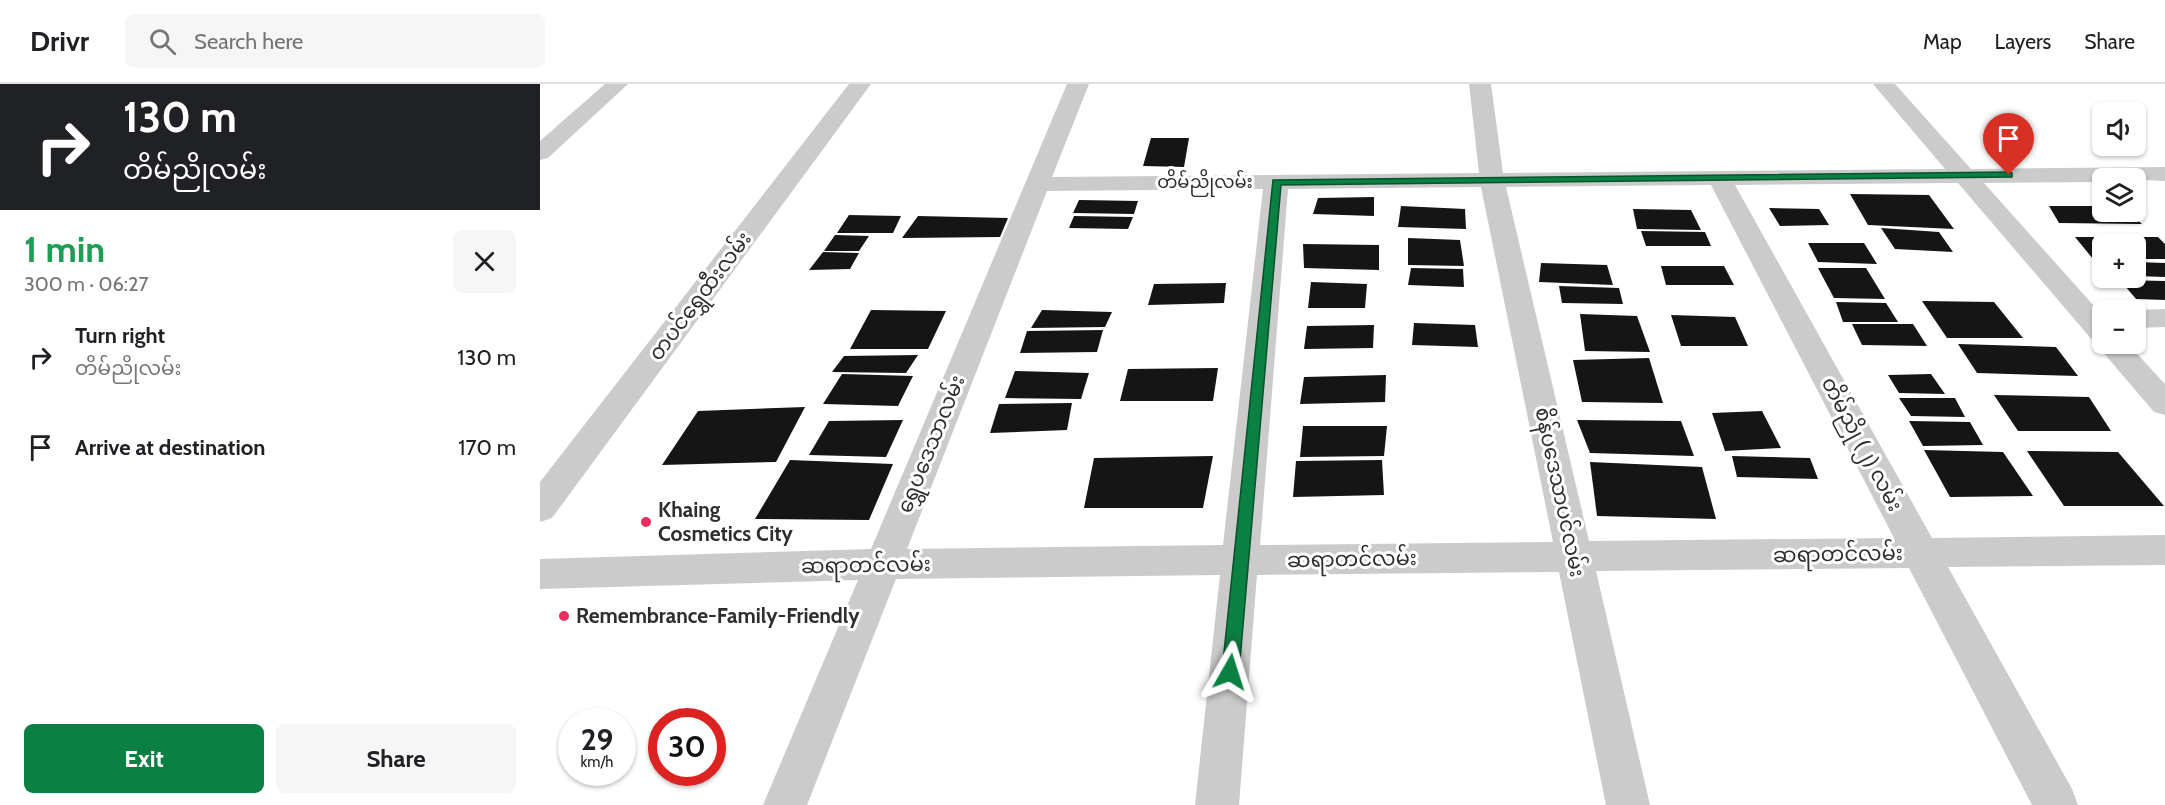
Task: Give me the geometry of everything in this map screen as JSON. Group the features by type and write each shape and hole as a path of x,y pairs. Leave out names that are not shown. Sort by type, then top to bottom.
{"street":[{"path":"540,153 618,84"},
{"name":"တပင်ရွှေထီးလမ်း","path":"540,508 860,84"},
{"name":"ရွှေပဒေသာလမ်း","path":"785,805 1078,84"},
{"name":"စိန်ပဒေသာပင်လမ်း","path":"1480,84 1492,180 1628,805"},
{"path":"1884,84 2092,316"},
{"name":"တိမ်ညိုလမ်း","path":"1037,184 2165,174"},
{"name":"တိမ်ညို (၂) လမ်း","path":"1719,178 2056,805"},
{"path":"1217,805 1276,182"},
{"path":"2146,319 2165,318"},
{"path":"2121,354 2165,404"},
{"name":"ဆရာတင်လမ်း","path":"540,574 883,564 2165,550"}],"building":[{"path":"1151,138 1189,138 1184,167 1143,166"},
{"path":"1850,194 1929,195 1954,229 1868,225"},
{"path":"1374,197 1374,216 1313,214 1318,198"},
{"path":"1079,200 1138,201 1134,214 1073,213"},
{"path":"1401,206 1465,209 1466,229 1398,227"},
{"path":"2049,206 2092,206 2092,222 2140,222 2142,224 2059,223"},
{"path":"1769,208 1819,209 1829,225 1780,226"},
{"path":"1633,209 1691,210 1701,230 1637,229"},
{"path":"849,215 901,216 893,233 837,233"},
{"path":"918,216 1008,218 1000,237 902,238"},
{"path":"1074,216 1133,217 1128,229 1069,228"},
{"path":"1881,228 1939,232 1953,252 1895,249"},
{"path":"1641,231 1705,232 1711,246 1646,246"},
{"path":"835,235 869,236 859,251 824,251"},
{"path":"2075,237 2092,237 2092,258"},
{"path":"2146,237 2158,237 2165,244 2165,259 2146,259"},
{"path":"1408,238 1460,240 1464,266 1408,265"},
{"path":"1808,243 1864,243 1877,264 1818,262"},
{"path":"1303,244 1379,245 1379,270 1304,268"},
{"path":"823,252 859,253 850,269 809,270"},
{"path":"2146,262 2165,263 2165,277 2146,276"},
{"path":"1541,263 1607,265 1613,285 1539,282"},
{"path":"1661,266 1724,266 1734,285 1666,285"},
{"path":"1411,268 1463,269 1464,287 1408,285"},
{"path":"1818,268 1866,268 1885,299 1834,298"},
{"path":"2146,281 2165,281 2165,300 2136,299 2127,288 2146,288"},
{"path":"1311,282 1367,284 1365,308 1308,308"},
{"path":"1226,283 1224,303 1148,305 1154,284"},
{"path":"1559,286 1619,288 1623,304 1562,303"},
{"path":"1922,301 1994,302 2023,338 1947,338"},
{"path":"1836,302 1886,303 1898,322 1843,322"},
{"path":"871,310 946,311 928,349 850,349"},
{"path":"1042,310 1112,312 1105,327 1031,328"},
{"path":"1580,314 1637,316 1650,352 1585,351"},
{"path":"1671,315 1735,317 1748,346 1681,346"},
{"path":"1414,323 1475,325 1478,347 1412,345"},
{"path":"1852,324 1913,324 1927,346 1862,345"},
{"path":"1374,325 1373,348 1304,349 1307,326"},
{"path":"1103,330 1097,352 1020,353 1027,331"},
{"path":"1958,344 2056,347 2078,376 1977,373"},
{"path":"918,355 906,373 832,372 844,356"},
{"path":"1649,358 1663,403 1582,402 1573,360"},
{"path":"1218,368 1213,401 1120,401 1128,369"},
{"path":"1015,371 1089,373 1081,399 1005,398"},
{"path":"842,374 913,376 898,406 823,404"},
{"path":"1931,374 1945,394 1899,393 1888,375"},
{"path":"1386,375 1385,402 1300,404 1304,377"},
{"path":"1994,395 2089,397 2111,431 2018,431"},
{"path":"1899,398 1955,398 1965,417 1911,416"},
{"path":"1072,403 1067,430 990,433 999,404"},
{"path":"805,407 776,462 662,465 698,411"},
{"path":"1762,411 1781,448 1725,451 1712,413"},
{"path":"903,420 886,457 809,455 829,421"},
{"path":"1577,420 1681,421 1694,456 1590,453"},
{"path":"1909,421 1970,422 1983,445 1923,446"},
{"path":"1303,426 1387,426 1384,456 1300,457"},
{"path":"1924,450 2003,452 2033,496 1950,497"},
{"path":"2027,451 2118,452 2164,506 2064,506"},
{"path":"1213,456 1203,508 1084,508 1094,458"},
{"path":"1732,456 1810,458 1818,479 1737,477"},
{"path":"790,460 893,464 869,520 755,519"},
{"path":"1382,460 1384,495 1293,497 1296,461"},
{"path":"1590,462 1702,467 1716,519 1597,516"}],"place":[{"name":"Khaing Cosmetics City","path":"646,522"},
{"name":"Remembrance-Family-Friendly","path":"564,616"}],"route":[{"path":"1230,672 1276,182 2009,175"}]}
